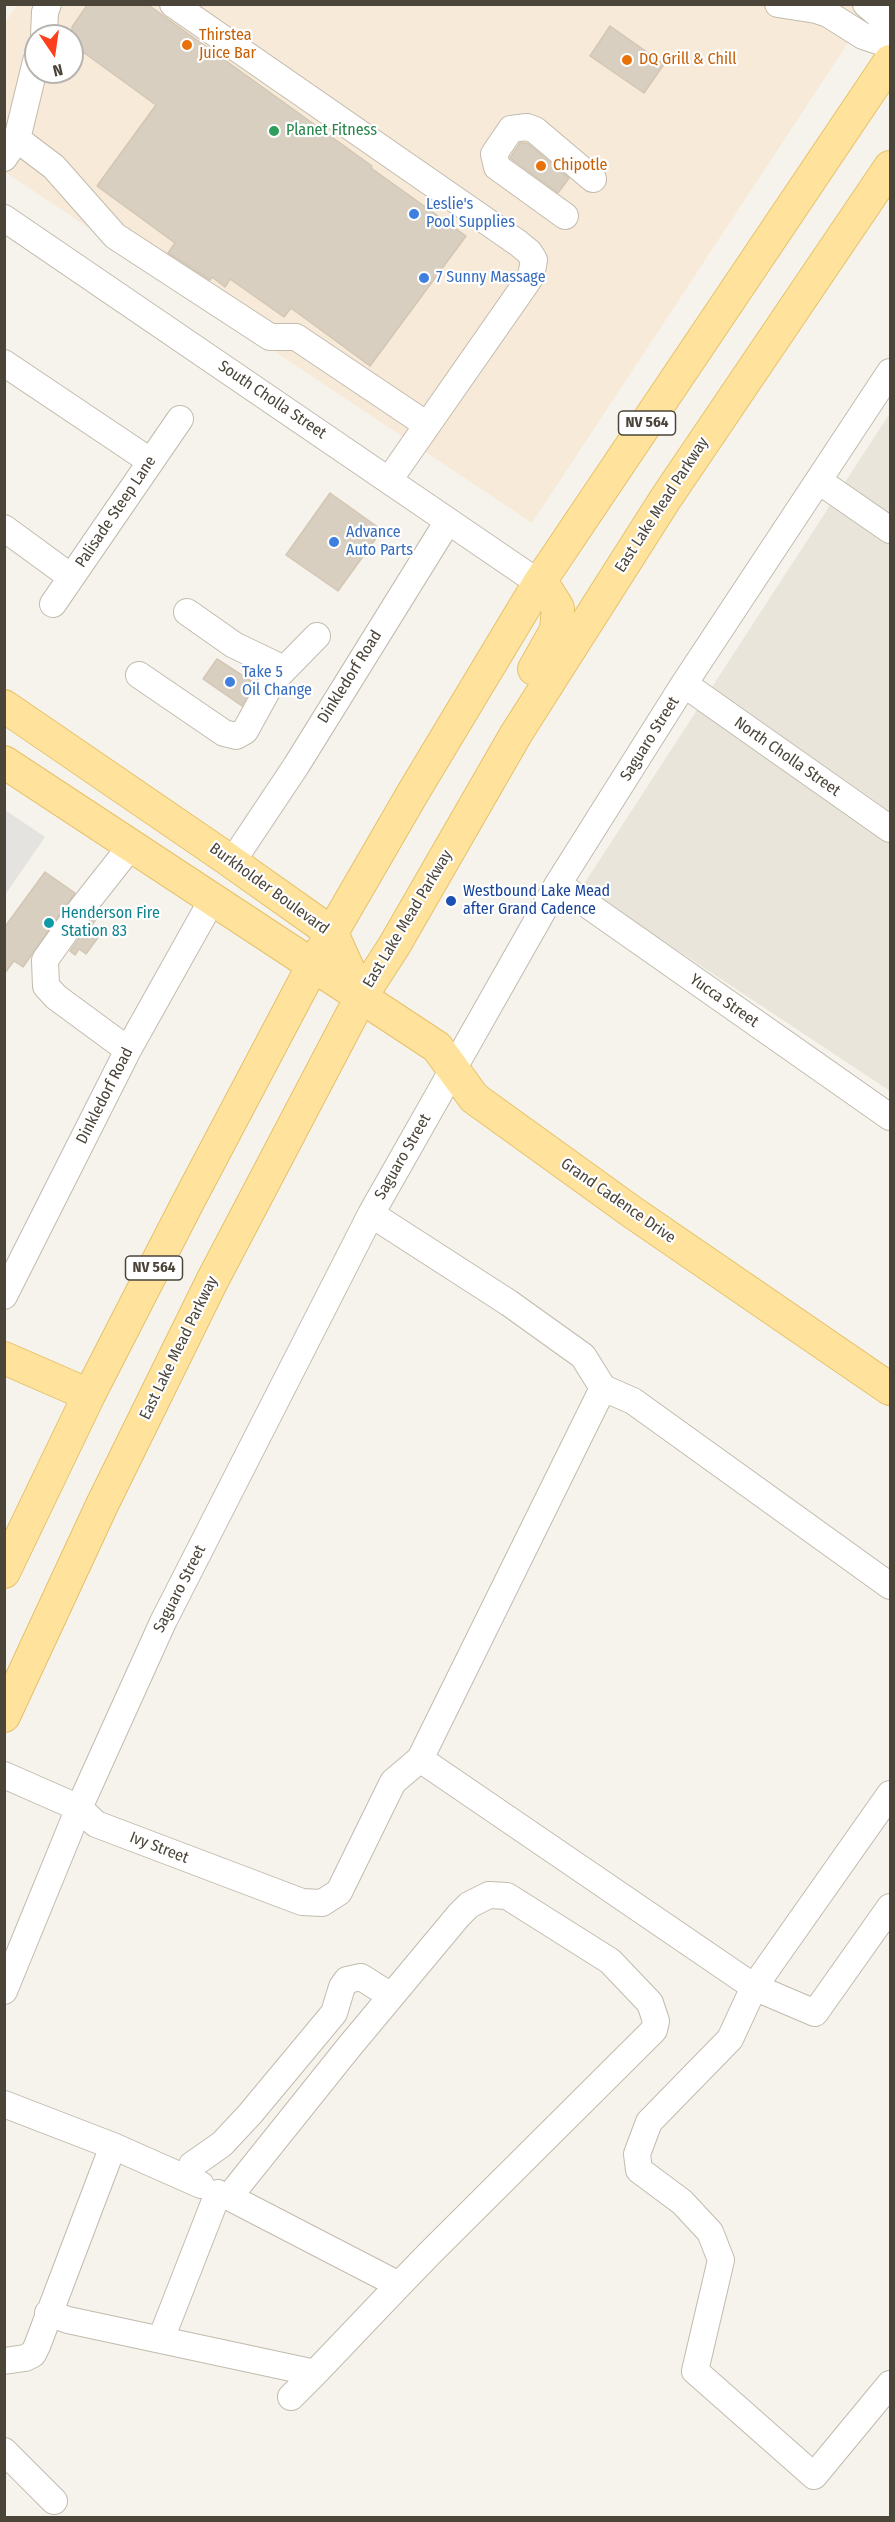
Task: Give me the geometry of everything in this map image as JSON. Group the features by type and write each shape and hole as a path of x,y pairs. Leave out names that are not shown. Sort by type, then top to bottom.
{"main road":[{"name":"NV 564","path":"4,1572 89,1395 312,967 539,583 891,61"},
{"name":"East Lake Mead Parkway","path":"4,1716 102,1505 212,1281 361,997 394,946 516,734 666,498 891,167"},
{"path":"516,734 517,698 556,630 558,608 539,583"},
{"path":"4,757 16,714"},
{"name":"Burkholder Boulevard","path":"16,714 332,933 361,997"},
{"path":"4,762 312,967 361,997"},
{"name":"Grand Cadence Drive","path":"361,997 437,1047 474,1098 632,1212 891,1389"},
{"path":"4,1358 89,1395"}],"street":[{"path":"44,24 48,4"},
{"path":"173,4 518,243 529,252 534,260 525,285 388,480"},
{"path":"778,4 828,14 863,36 891,45"},
{"path":"866,4 879,15 891,34"},
{"path":"29,84 11,148 54,167 115,236 270,337 296,338 427,425"},
{"path":"565,216 496,167 494,154 511,129 527,127 535,130 593,179"},
{"name":"South Cholla Street","path":"4,218 539,583"},
{"path":"4,363 150,461"},
{"name":"Saguaro Street","path":"4,1991 79,1808 163,1622 371,1214 558,884 684,684 891,372"},
{"name":"Palisade Steep Lane","path":"53,604 180,419"},
{"path":"819,481 891,530"},
{"name":"Dinkledorf Road","path":"232,862 296,766 448,521"},
{"path":"4,528 71,577"},
{"path":"188,612 234,645 284,669"},
{"path":"140,675 225,733 236,736 245,731 272,682 316,636"},
{"name":"North Cholla Street","path":"684,684 891,829"},
{"path":"128,1050 56,997 46,986 45,960 131,846"},
{"name":"Yucca Street","path":"558,884 891,1117"},
{"name":"Dinkledorf Road","path":"4,1296 128,1050 212,900"},
{"path":"371,1214 509,1304 583,1356 603,1388 633,1401 891,1586"},
{"path":"603,1388 420,1759 754,1988 815,2013 891,1907"},
{"name":"Ivy Street","path":"4,1774 79,1808 96,1824 302,1902 322,1903 339,1892 393,1782 420,1759"},
{"path":"891,1794 754,1988 730,2039 649,2122 637,2154 639,2170 682,2202 710,2232 721,2260 695,2371 814,2476 891,2384"},
{"path":"161,2339 223,2195 469,1905 489,1895 499,1894 516,1900 610,1961 646,1998 654,2011 656,2021 654,2030 399,2285 291,2397"},
{"path":"186,2178 192,2165 222,2144 250,2114 334,2013 342,1987 347,1980 361,1977 391,1996"},
{"path":"4,2104 113,2146 186,2178 399,2285"},
{"path":"4,2361 15,2361 33,2354 113,2146"},
{"path":"48,2313 68,2320 315,2373"},
{"path":"4,2451 54,2501"}],"shaded area":[{"path":"17,5 873,5 532,523 5,172 5,23"},
{"path":"890,413 890,1091 582,887"},
{"path":"5,810 45,837 5,895"}],"building":[{"path":"88,4 147,4 466,236 370,366 291,308 284,317 230,279 225,287 212,277 210,280 168,253 175,243 97,186 156,105 84,53 84,24 74,24"},
{"name":"DQ Grill & Chill","path":"610,26 664,64 644,93 590,56"},
{"name":"Chipotle","path":"520,143 527,143 569,178 558,193 510,158"},
{"name":"Advance Auto Parts","path":"330,493 382,530 338,591 286,555"},
{"path":"217,659 254,683 242,706 203,679"},
{"name":"Henderson Fire Station 83","path":"45,872 75,893 23,967 14,961 4,974 4,928"},
{"path":"94,917 96,919 92,925 102,932 86,954 79,949 75,955 70,951"}],"place":[{"name":"Thirstea Juice Bar","path":"187,45"},
{"name":"DQ Grill & Chill","path":"627,60"},
{"name":"Planet Fitness","path":"274,131"},
{"name":"Chipotle","path":"541,166"},
{"name":"Leslie's Pool Supplies","path":"414,214"},
{"name":"7 Sunny Massage","path":"424,278"},
{"name":"Advance Auto Parts","path":"334,542"},
{"name":"Take 5 Oil Change","path":"230,682"},
{"name":"Westbound Lake Mead after Grand Cadence","path":"451,901"},
{"name":"Henderson Fire Station 83","path":"49,923"}]}
